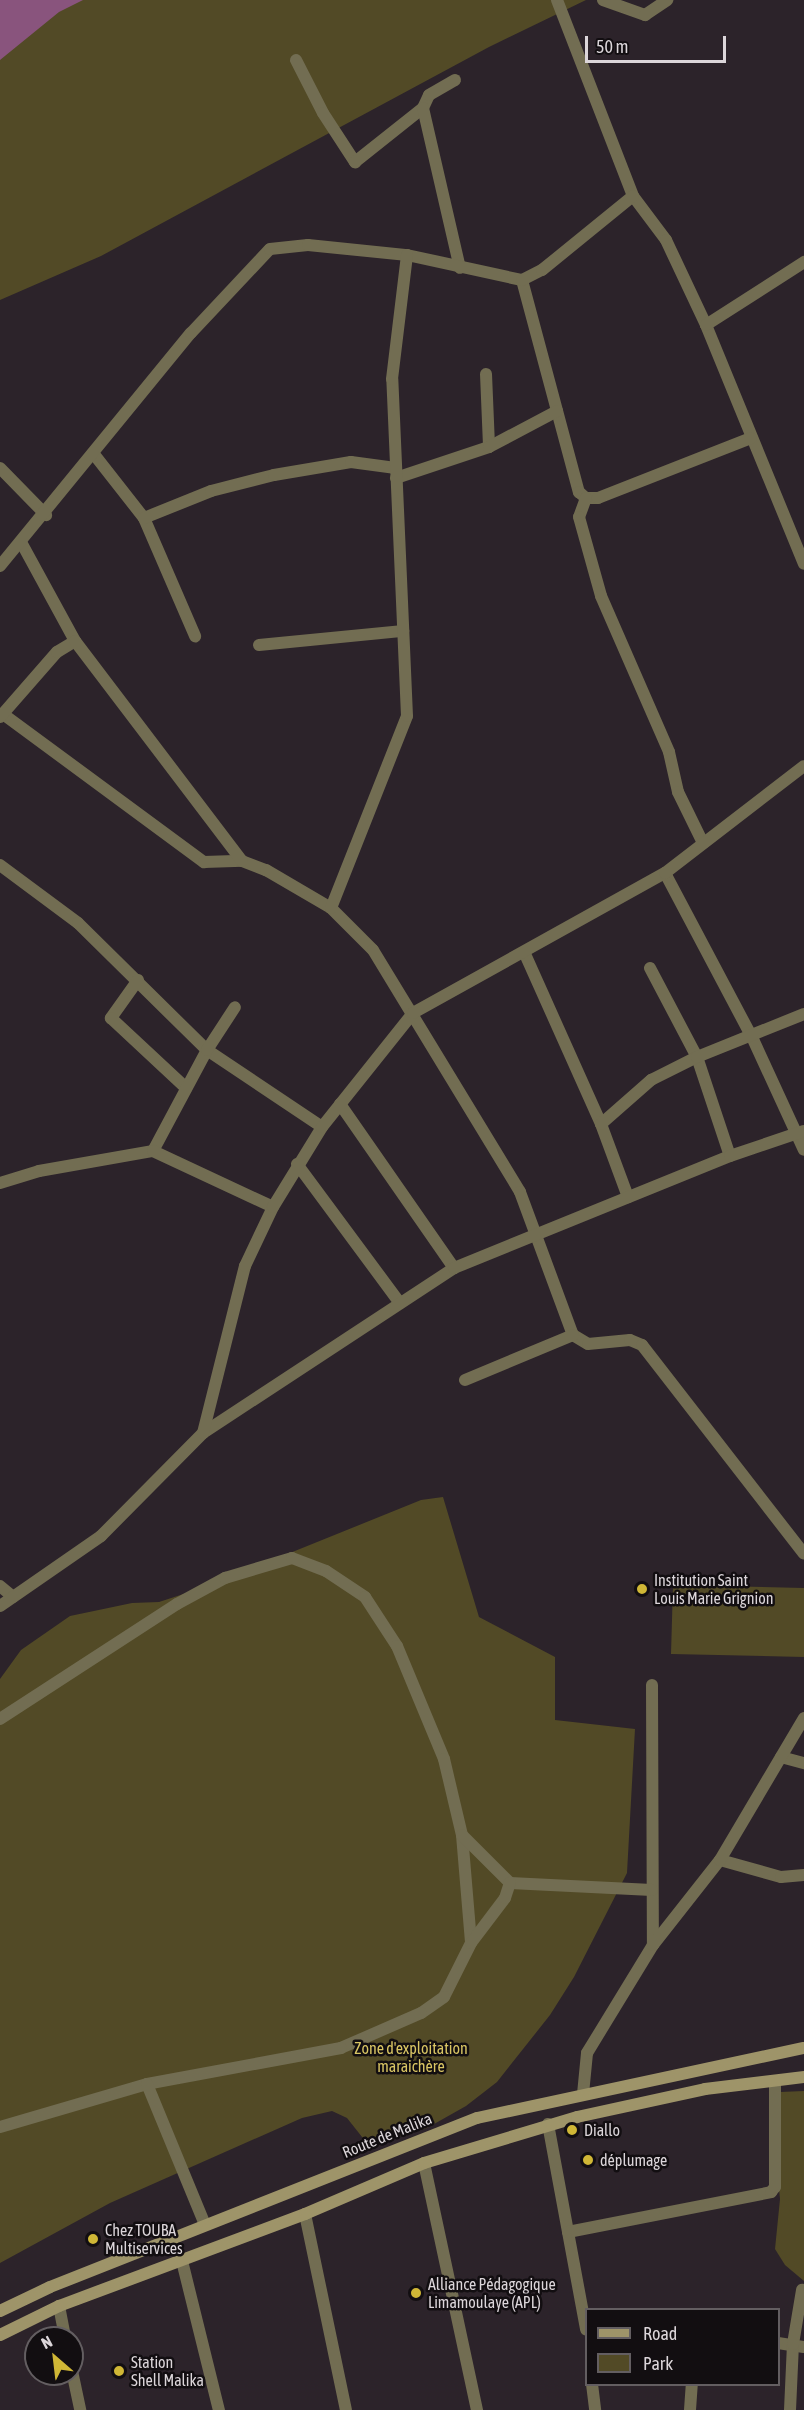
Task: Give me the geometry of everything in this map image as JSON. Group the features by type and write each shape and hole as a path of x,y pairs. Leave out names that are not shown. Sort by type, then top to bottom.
{"main road":[{"name":"Route de Malika","path":"0,2311 205,2225 477,2118 804,2048"},
{"path":"0,2335 59,2306 305,2214 424,2163 548,2124 705,2089 804,2077"}],"street":[{"path":"557,0 633,196 666,240 705,325 804,564"},
{"path":"603,0 645,15 667,0"},
{"path":"296,60 323,113 355,162 423,108 429,95 455,80"},
{"path":"423,108 460,268"},
{"path":"0,566 46,515 93,453 191,333 270,249 308,245 407,255 522,280 542,270 633,196"},
{"path":"331,908 407,716 392,379 407,255"},
{"path":"705,325 804,262"},
{"path":"522,280 579,492 586,498 598,498 751,438"},
{"path":"486,374 489,447"},
{"path":"144,518 211,491 274,475 351,462 396,473 489,447 558,411"},
{"path":"93,453 144,518 195,636"},
{"path":"0,468 46,515"},
{"path":"586,498 579,517 601,596 669,752 678,792 703,843"},
{"path":"21,542 75,641 242,861 331,908 374,950 520,1192 573,1335 588,1344 630,1341 642,1345 804,1554"},
{"path":"259,645 403,631"},
{"path":"75,641 57,651 1,716 204,862 242,861"},
{"path":"203,1433 245,1266 273,1207 297,1164 322,1127 413,1013 525,954 665,873 804,766"},
{"path":"0,865 78,923 207,1050 322,1127"},
{"path":"665,873 800,1132 804,1150"},
{"path":"525,954 601,1124 628,1197"},
{"path":"650,968 697,1057 730,1156"},
{"path":"138,980 111,1018 186,1088"},
{"path":"153,1151 207,1050 236,1007"},
{"path":"601,1124 651,1080 697,1057 752,1037 804,1014"},
{"path":"340,1104 454,1268"},
{"path":"0,1606 101,1536 203,1433 454,1268 730,1156 800,1132"},
{"path":"0,1183 39,1171 153,1151 273,1207"},
{"path":"297,1164 400,1303"},
{"path":"465,1380 573,1335"},
{"path":"0,1719 196,1593 225,1578 292,1558 326,1571 364,1597 397,1646 444,1760 462,1835 471,1944"},
{"path":"0,1586 13,1598"},
{"path":"652,1685 653,1945"},
{"path":"583,2094 587,2053 653,1945 720,1860 804,1718"},
{"path":"781,1757 804,1763"},
{"path":"462,1835 510,1883 652,1890"},
{"path":"720,1860 781,1877 804,1875"},
{"path":"0,2127 147,2084 341,2048 421,2013 444,1997 471,1944 505,1898 510,1883"},
{"path":"568,2232 771,2193 775,2187 775,2081"},
{"path":"147,2084 205,2225"},
{"path":"548,2124 585,2325"},
{"path":"424,2163 477,2410"},
{"path":"305,2214 346,2410"},
{"path":"182,2260 219,2410"},
{"path":"790,2410 802,2290"},
{"path":"59,2306 63,2326"},
{"path":"780,2343 798,2346"},
{"path":"75,2386 80,2410"},
{"path":"592,2386 595,2410"},
{"path":"690,2410 692,2386"}],"green space":[{"path":"0,0 586,0 489,47 101,256 0,300"},
{"name":"Zone d'exploitation maraichère","path":"443,1497 479,1617 555,1657 555,1720 635,1729 627,1873 574,1977 550,2015 497,2082 466,2106 427,2128 380,2143 366,2142 347,2118 332,2111 302,2118 110,2203 0,2263 0,1679 21,1650 70,1616 132,1603 159,1602 211,1585 421,1500"},
{"path":"673,1585 804,1588 804,1657 671,1654"},
{"path":"804,2091 804,2281 785,2265 775,2249 780,2199 776,2158 780,2092"}],"shaded area":[{"path":"0,0 83,0 59,12 0,60"}],"place":[{"name":"Institution Saint Louis Marie Grignion","path":"642,1589"},
{"name":"Diallo","path":"572,2130"},
{"name":"déplumage","path":"588,2160"},
{"name":"Chez TOUBA Multiservices","path":"93,2239"},
{"name":"Alliance Pédagogique Limamoulaye (APL)","path":"416,2293"},
{"name":"Station Shell Malika","path":"119,2371"}]}
